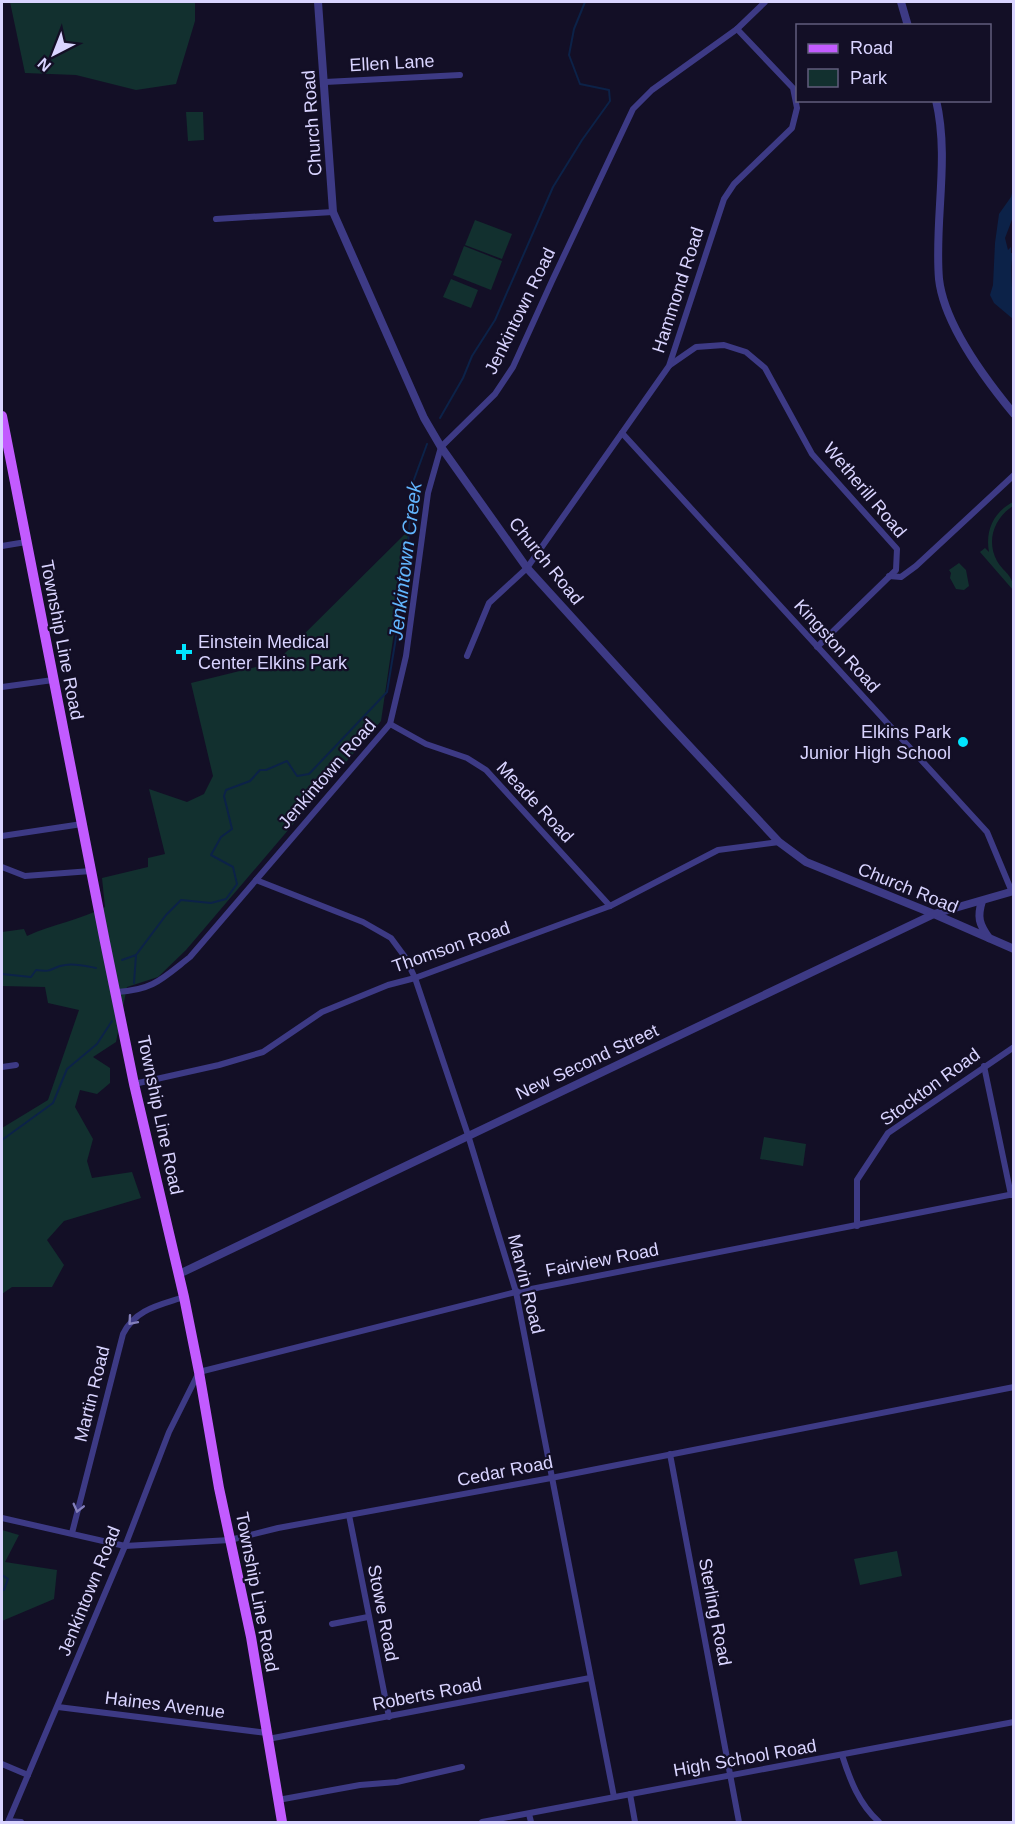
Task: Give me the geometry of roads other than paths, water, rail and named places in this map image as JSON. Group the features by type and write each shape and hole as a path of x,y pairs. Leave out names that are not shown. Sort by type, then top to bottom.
{"main road":[{"name":"Township Line Road","path":"2,416 52,680 134,1084 200,1372 230,1540 251,1637 282,1822"}],"street":[{"name":"Church Road","path":"318,2 333,212 424,418 441,447 527,568 779,842 806,861 1014,949"},
{"name":"Jenkintown Road","path":"117,992 137,991 156,984 190,957 390,724 406,656 428,493 441,447 495,394 513,367 633,109 651,90 737,29 765,2"},
{"path":"901,2 907,24"},
{"name":"Hammond Road","path":"466,656 489,603 527,568 669,366 724,198 734,184 792,128 797,108 793,88 737,29"},
{"name":"Ellen Lane","path":"325,82 460,75"},
{"path":"936,102 942,161 939,281 962,343 1014,414"},
{"path":"216,219 333,212"},
{"name":"Wetherill Road","path":"669,366 696,347 724,345 746,352 765,368 812,453 897,549 896,570 890,576"},
{"name":"Kingston Road","path":"622,433 987,832 1012,891"},
{"path":"817,647 890,576 901,577 916,566 1014,475"},
{"path":"2,546 26,542"},
{"path":"2,687 52,680"},
{"name":"Meade Road","path":"390,724 426,744 467,758 486,770 610,906"},
{"path":"2,836 82,824"},
{"name":"Thomson Road","path":"134,1084 219,1065 263,1052 322,1012 388,985 415,978 610,906 718,850 779,842"},
{"path":"2,867 25,876 91,871"},
{"name":"Marvin Road","path":"256,880 363,922 391,938 405,957 415,978 468,1136 516,1292 614,1797"},
{"name":"New Second Street","path":"178,1274 934,914 1012,891"},
{"path":"982,901 978,919 989,938"},
{"name":"Stockton Road","path":"857,1226 857,1180 888,1133 1014,1047"},
{"path":"2,1067 16,1065"},
{"path":"984,1066 1012,1195"},
{"name":"Fairview Road","path":"200,1372 516,1292 1012,1195"},
{"name":"Martin Road","path":"72,1533 123,1334 131,1321 141,1312 184,1297"},
{"name":"Jenkintown Road","path":"8,1822 125,1546 169,1432 200,1372"},
{"name":"Cedar Road","path":"2,1518 125,1546 230,1540 278,1528 551,1478 1014,1387"},
{"name":"Sterling Road","path":"670,1454 739,1822"},
{"name":"Stowe Road","path":"349,1515 389,1717"},
{"path":"332,1624 368,1617"},
{"name":"Roberts Road","path":"268,1736 389,1717 590,1678"},
{"name":"Haines Avenue","path":"58,1707 268,1736"},
{"name":"High School Road","path":"482,1822 1014,1722"},
{"path":"842,1755 862,1803 879,1822"},
{"path":"2,1764 28,1775"},
{"path":"279,1800 360,1785 397,1782 462,1767"},
{"path":"630,1794 635,1822"},
{"path":"529,1814 531,1822"},
{"path":"8,1822 21,1822"}],"water":[{"path":"1013,189 1013,217 1005,238 1008,250 1011,247 1011,253 1013,253 1011,269 1013,319 994,303 990,295 993,285 999,214 1011,197"}],"waterway":[{"name":"Jenkintown Creek","path":"440,418 463,378 472,356 495,320 553,187 610,101 609,90 580,84 569,55 574,29 585,2"},
{"name":"Jenkintown Creek","path":"134,983 136,955 166,915 181,900 211,903 226,899 237,884 233,867 211,855 221,837 232,829 224,796 226,790 250,781 260,770 266,770 287,761 297,776 309,774 387,692 406,577 412,485 427,444"},
{"path":"122,960 136,955"},
{"path":"2,974 31,977 36,970 50,970 69,964 96,968"},
{"name":"Jenkintown Creek","path":"2,1147 2,1140 53,1103 67,1069 97,1044 112,1021"},
{"name":"Jenkintown Creek","path":"2,1575 8,1579 2,1590"}],"place":[{"name":"Einstein Medical Center Elkins Park","path":"184,652"},
{"name":"Elkins Park Junior High School","path":"963,742"}]}
